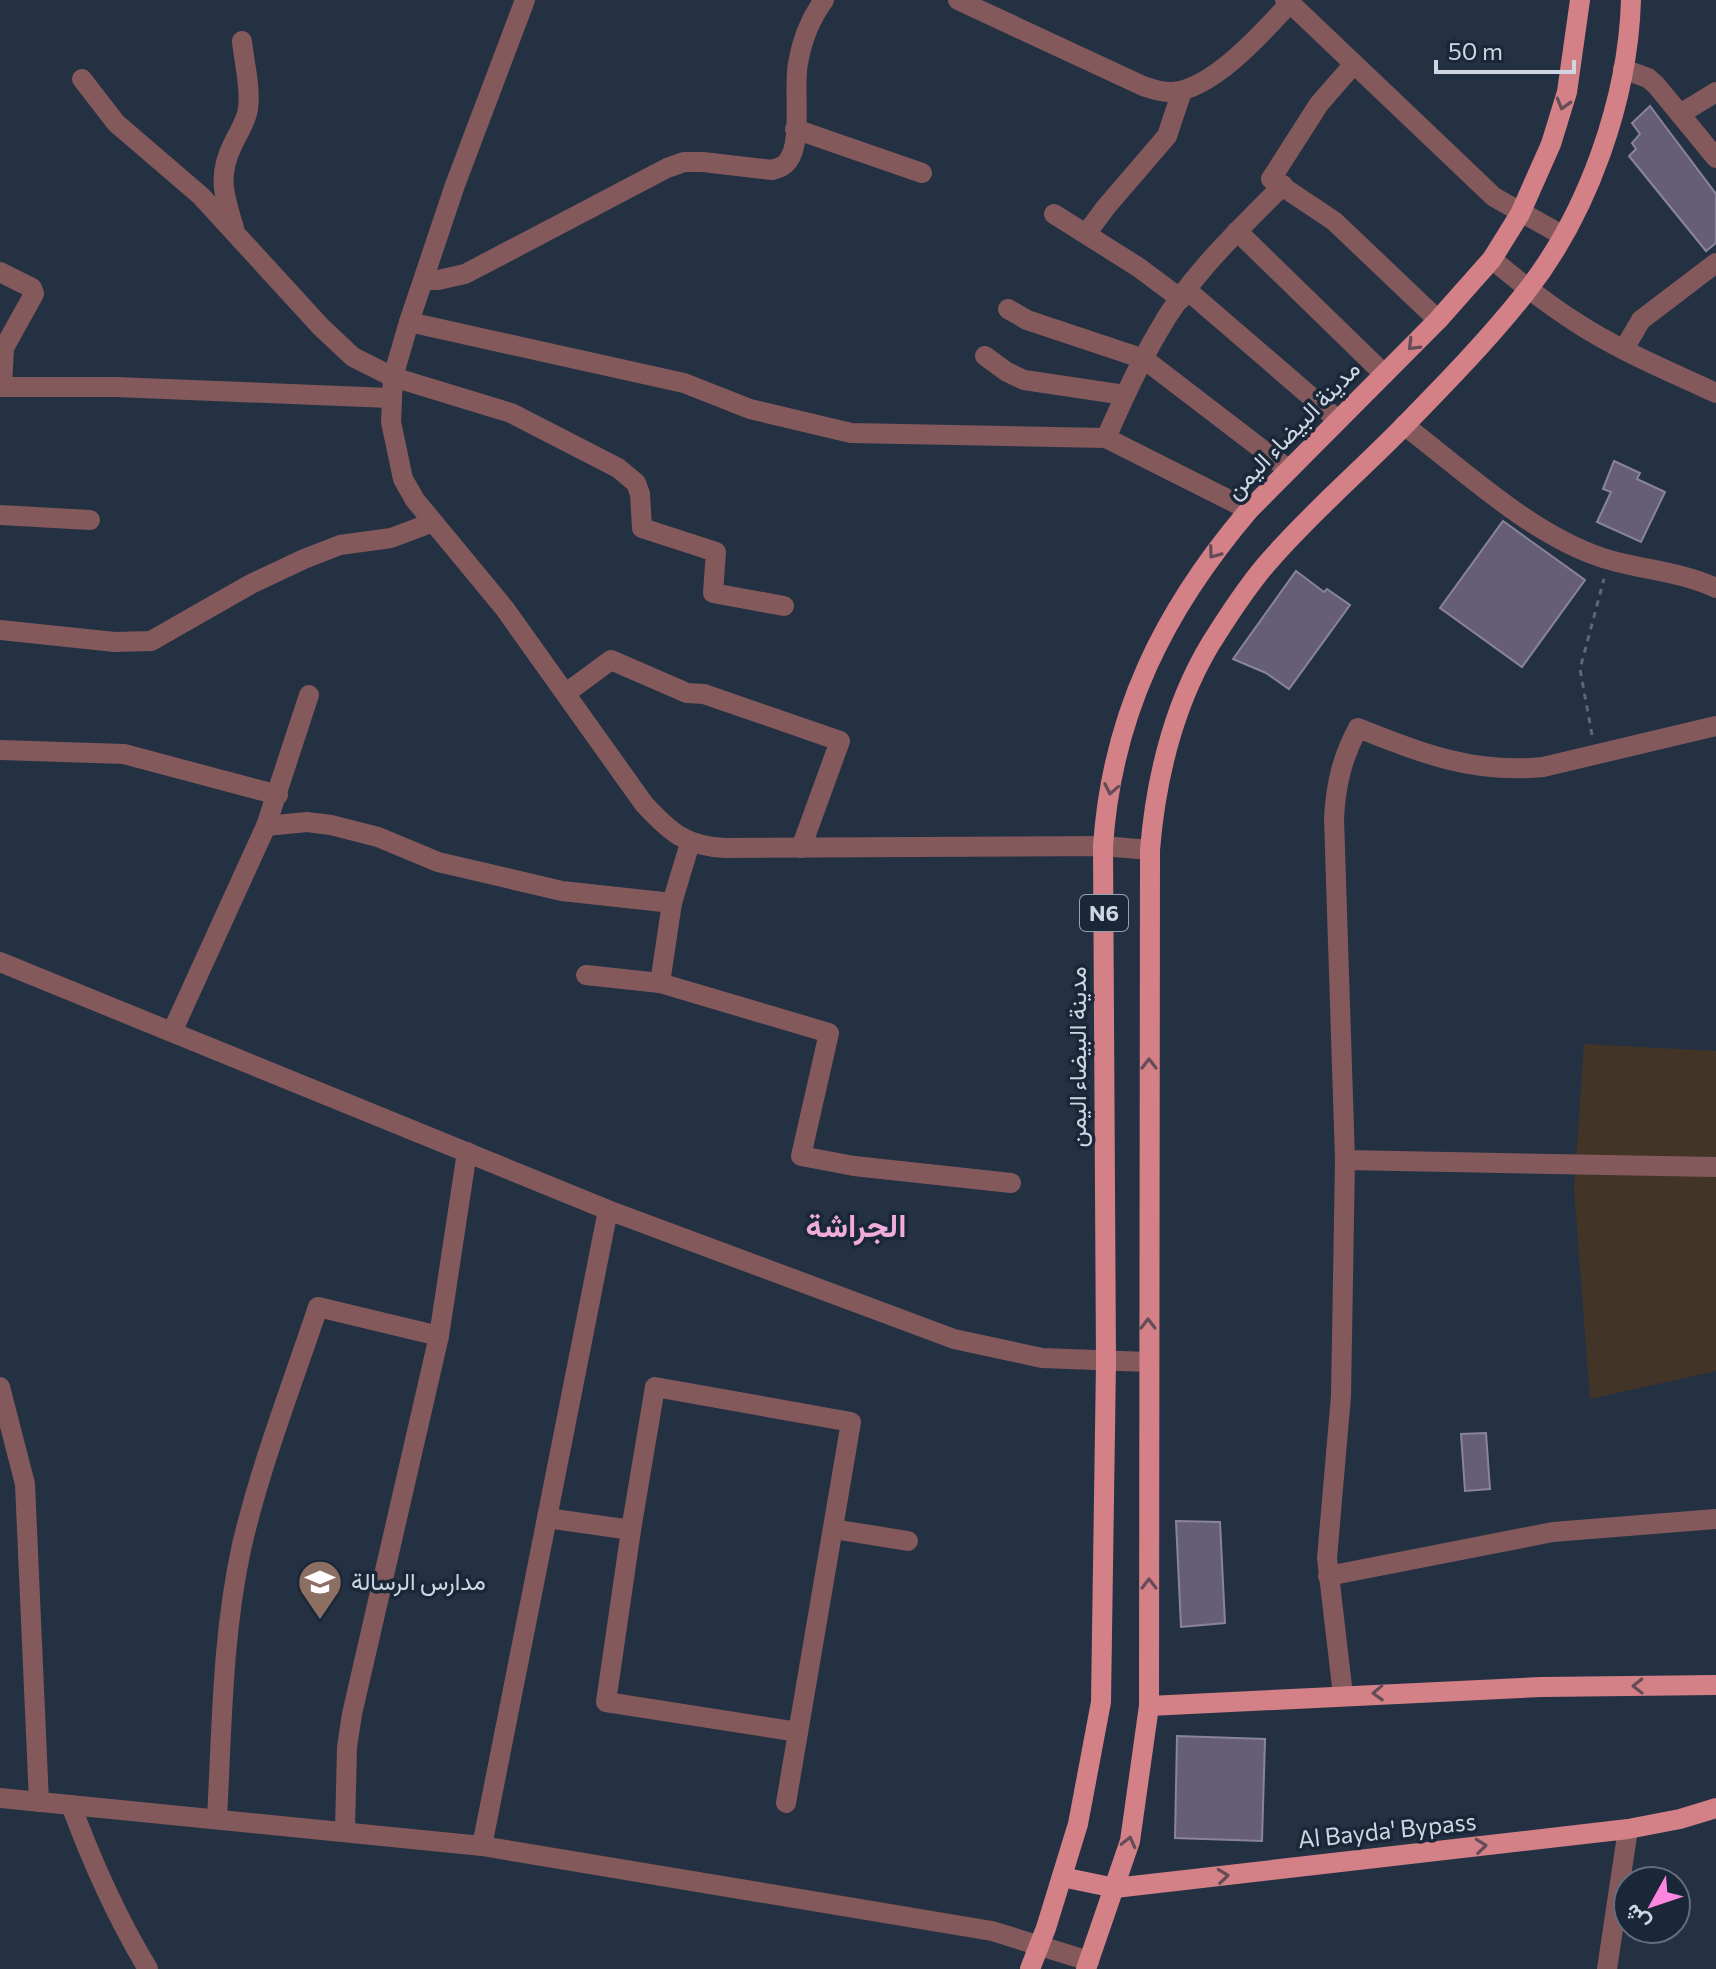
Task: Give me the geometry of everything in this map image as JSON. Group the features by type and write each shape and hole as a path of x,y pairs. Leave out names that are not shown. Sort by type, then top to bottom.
{"main road":[{"name":"مدينة البيضاء اليمن","path":"1030,1969 1078,1824 1101,1702 1106,1362 1103,846 1105,816 1118,750 1143,674 1159,638 1198,575 1249,510 1438,320 1492,259 1520,214 1551,144 1567,92 1580,0"},
{"name":"N6","path":"1088,1965 1130,1841 1149,1706 1150,850 1158,786 1176,721 1216,634 1270,560 1404,425 1528,290 1562,235 1585,194 1599,159 1623,69 1631,0"},
{"path":"1149,1706 1541,1687 1716,1685"},
{"name":"Al Bayda' Bypass","path":"1062,1877 1115,1888 1628,1829 1716,1808"}],"street":[{"path":"525,0 455,185 409,322 392,388 391,422 403,479 431,523 505,609 644,804 669,829 690,843 725,848 1103,846 1150,850"},
{"path":"424,280 465,274 684,162 772,170 781,167 791,156 801,47 807,29 824,0"},
{"path":"958,0 1158,91 1182,91 1209,77 1239,54 1287,1 1494,197 1562,235"},
{"path":"236,235 223,192 222,174 248,109 242,41"},
{"path":"1353,65 1319,104 1271,179 1343,228 1438,320"},
{"path":"1623,69 1648,78 1716,158"},
{"path":"82,79 116,123 175,172 338,344 392,388"},
{"path":"1086,234 1167,136 1182,91"},
{"path":"1680,114 1716,92"},
{"path":"795,129 922,173"},
{"path":"1106,438 1158,331 1184,294 1237,231 1283,185"},
{"path":"1054,214 1184,294 1338,420"},
{"path":"1237,231 1384,374"},
{"path":"1492,259 1528,290 1578,324 1716,393"},
{"path":"1624,349 1641,320 1716,263"},
{"path":"0,272 32,288 34,294 4,348 1,387 392,388 511,413 618,468 636,483 640,494 642,528 716,552 713,593 784,606"},
{"path":"1008,309 1027,320 1144,359 1289,470"},
{"path":"409,322 684,383 750,409 851,433 1106,438 1249,510"},
{"path":"985,356 1024,380 1125,395"},
{"path":"1404,425 1531,522 1569,544 1610,560 1677,574 1716,588"},
{"path":"0,515 90,520"},
{"path":"0,630 115,642 151,641 251,584 304,559 340,545 391,538 431,523"},
{"path":"566,693 611,660 687,693 704,694 840,741 801,848"},
{"path":"172,1032 266,826 309,695"},
{"path":"1343,1695 1327,1558 1341,1396 1345,1160 1334,818 1340,769 1358,728 1422,753 1489,769 1543,767 1716,726"},
{"path":"0,750 124,754 278,795"},
{"path":"266,826 307,822 331,825 378,837 438,862 562,891 672,903"},
{"path":"660,983 672,903 690,843"},
{"path":"0,962 608,1210 954,1339 1042,1358 1148,1362"},
{"path":"586,975 660,983 829,1033 801,1156 854,1166 1011,1183"},
{"path":"345,1830 347,1747 355,1696 439,1336 467,1152"},
{"path":"1345,1160 1716,1167"},
{"path":"482,1846 608,1210"},
{"path":"217,1818 226,1646 238,1565 256,1494 318,1307 439,1336"},
{"path":"0,1387 25,1484 39,1802"},
{"path":"786,1803 851,1422 655,1387 606,1702 798,1732"},
{"path":"547,1518 631,1530"},
{"path":"1328,1576 1553,1532 1716,1519"},
{"path":"833,1529 908,1541"},
{"path":"0,1798 482,1846 992,1931 1039,1944 1088,1965"},
{"path":"71,1805 94,1866 122,1926 148,1969"},
{"path":"1607,1969 1628,1829"}],"path":[{"path":"1596,754 1580,669 1610,560"}],"shaded area":[{"path":"1584,1044 1716,1051 1716,1371 1590,1399 1574,1189"}],"building":[{"path":"1650,106 1716,194 1716,243 1706,251 1629,156 1636,149 1632,143 1640,134 1632,123"},
{"path":"1614,461 1640,473 1637,479 1665,492 1641,542 1597,522 1611,492 1603,489"},
{"path":"1503,521 1585,580 1522,667 1440,608"},
{"path":"1296,571 1324,592 1327,589 1350,605 1289,689 1266,673 1233,659"},
{"path":"1486,1433 1490,1489 1465,1491 1461,1434"},
{"path":"1176,1521 1220,1522 1225,1623 1181,1627"},
{"path":"1177,1736 1265,1739 1262,1841 1175,1838"}],"place":[{"name":"مدارس الرسالة","path":"320,1621"}],"district":[{"name":"الجراشة","path":"856,1226"}]}
